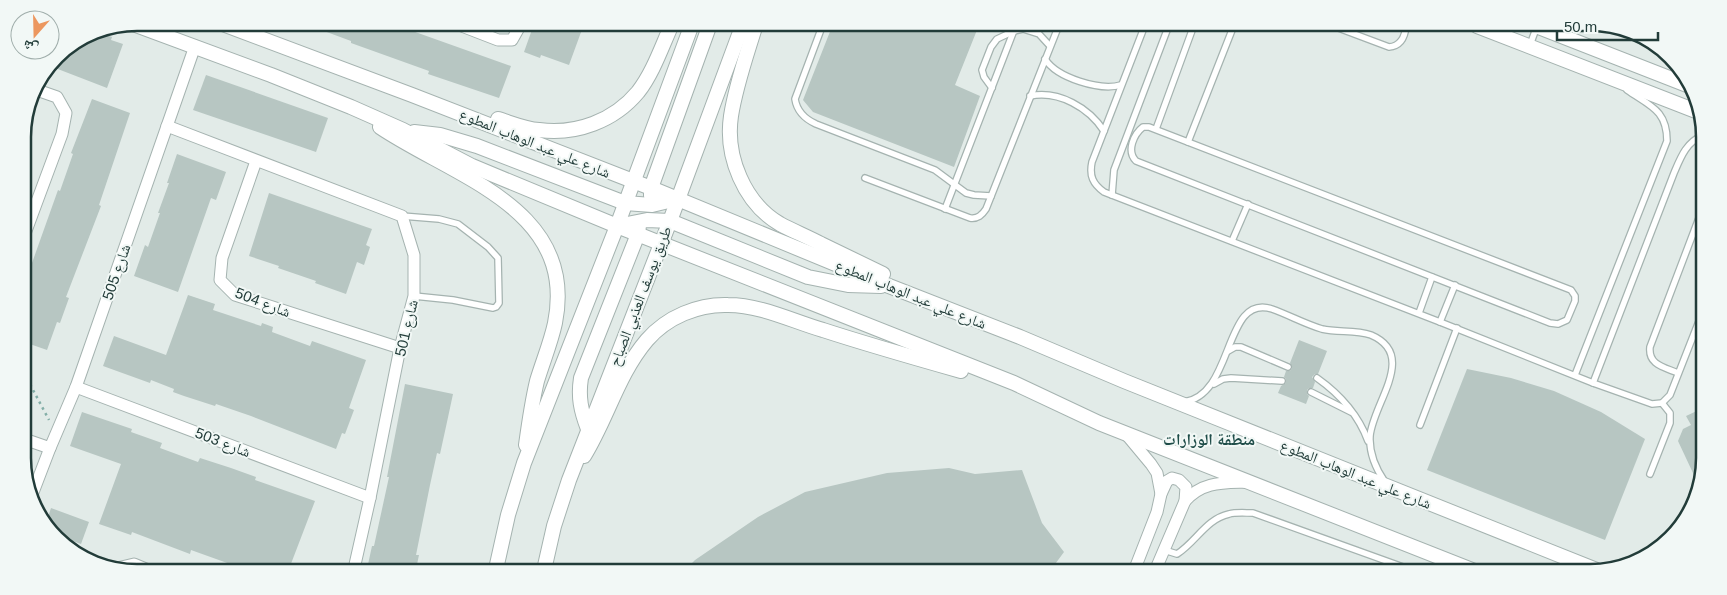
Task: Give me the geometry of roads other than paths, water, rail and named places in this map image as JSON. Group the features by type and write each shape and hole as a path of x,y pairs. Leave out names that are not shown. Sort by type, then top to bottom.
{"street":[{"path":"153,31 351,107 403,130 472,166 617,226 639,227 655,219 670,220 808,277 848,284 889,286"},
{"name":"شارع علي عبد الوهاب المطوع","path":"242,31 412,94 651,188 889,286 1582,564"},
{"path":"475,31 498,40 512,40 517,31"},
{"path":"412,94 538,130 560,132 582,128 603,120 622,108 638,92 650,73 669,31"},
{"path":"588,429 581,412 579,395 581,378 639,227 639,204 633,182 689,31"},
{"path":"497,564 508,515 524,464 617,226 639,204 651,188 708,31"},
{"name":"طريق يوسف العذبي الصباح","path":"545,564 554,526 568,480 670,220 740,31"},
{"path":"754,31 735,94 730,139 733,160 751,197 780,223 925,295 1020,337"},
{"path":"1489,31 1529,48 1691,108"},
{"path":"1550,31 1679,81"},
{"name":"شارع 505","path":"35,486 76,387 195,46"},
{"path":"31,217 62,134 66,113 57,97 42,92"},
{"path":"351,107 403,142 486,187 511,205 532,225 548,250 556,275 558,298 554,323 537,382 529,422 524,464"},
{"path":"167,126 402,216"},
{"path":"403,130 440,135 476,146 639,204 655,219 660,243"},
{"name":"شارع 504","path":"256,161 222,258 220,280 234,294 400,348"},
{"path":"639,204 677,199"},
{"name":"شارع 501","path":"355,564 400,348 414,296 414,255 402,216"},
{"path":"639,227 660,243 1014,383 1099,423 1457,564"},
{"path":"568,480 595,438 620,382 648,340 665,324 684,313 705,307 728,305 748,307 780,315 834,334 985,378 1014,383"},
{"name":"شارع 503","path":"76,387 370,498"},
{"path":"1125,433 1154,468 1161,494"},
{"path":"31,441 50,448"},
{"path":"1137,564 1157,512 1161,494 1167,481 1172,478 1179,480 1186,487 1185,500 1158,564"},
{"path":"1185,500 1194,492 1210,485 1248,482"}],"lane":[{"path":"820,31 796,94 796,106 799,112 810,122 935,170 966,193 974,196 991,196"},
{"path":"992,88 984,77 982,67 993,43 1010,31"},
{"path":"945,209 1014,31"},
{"path":"1033,31 1039,34 1050,46"},
{"path":"865,178 970,218 975,219 982,215 1056,31"},
{"path":"1143,31 1092,162 1090,171 1092,180 1104,192 1419,313 1593,383 1652,404 1662,402 1670,395 1696,328"},
{"path":"1112,195 1114,170 1167,31"},
{"path":"1156,130 1192,31"},
{"path":"1188,142 1232,31"},
{"path":"1346,31 1389,47 1399,44 1404,31"},
{"path":"1529,48 1535,31"},
{"path":"1045,58 1055,69 1092,85 1106,87 1121,86"},
{"path":"1575,375 1667,141 1666,126 1660,113 1607,76"},
{"path":"1030,96 1054,96 1080,106 1093,116 1104,131"},
{"path":"1144,127 1149,127 1188,142 1571,290 1575,296 1575,301 1567,320 1558,324 1550,323 1136,161 1131,149 1138,131 1144,127"},
{"path":"1593,383 1684,150 1696,139"},
{"path":"1232,241 1248,204"},
{"path":"402,216 439,219 458,224 488,247 498,258 499,303 496,307 414,296"},
{"path":"1678,373 1656,364 1649,353 1696,226"},
{"path":"1419,313 1432,277"},
{"path":"1440,322 1454,285"},
{"path":"1211,386 1242,318 1252,310 1259,308 1273,309 1320,328 1341,332 1362,332 1380,340 1387,347 1391,354 1393,370 1372,424 1370,446"},
{"path":"1420,425 1457,328"},
{"path":"1227,352 1236,346 1241,347 1288,367"},
{"path":"1317,378 1331,388 1355,414 1364,429 1376,467 1387,486"},
{"path":"1178,402 1196,398 1223,379 1282,381"},
{"path":"1311,392 1355,414"},
{"path":"1650,474 1670,423 1670,413 1662,402"},
{"path":"1164,550 1177,554 1187,547 1209,523 1229,514 1253,513 1395,564"}],"district":[{"name":"منطقة الوزارات","path":"1209,439"}]}
